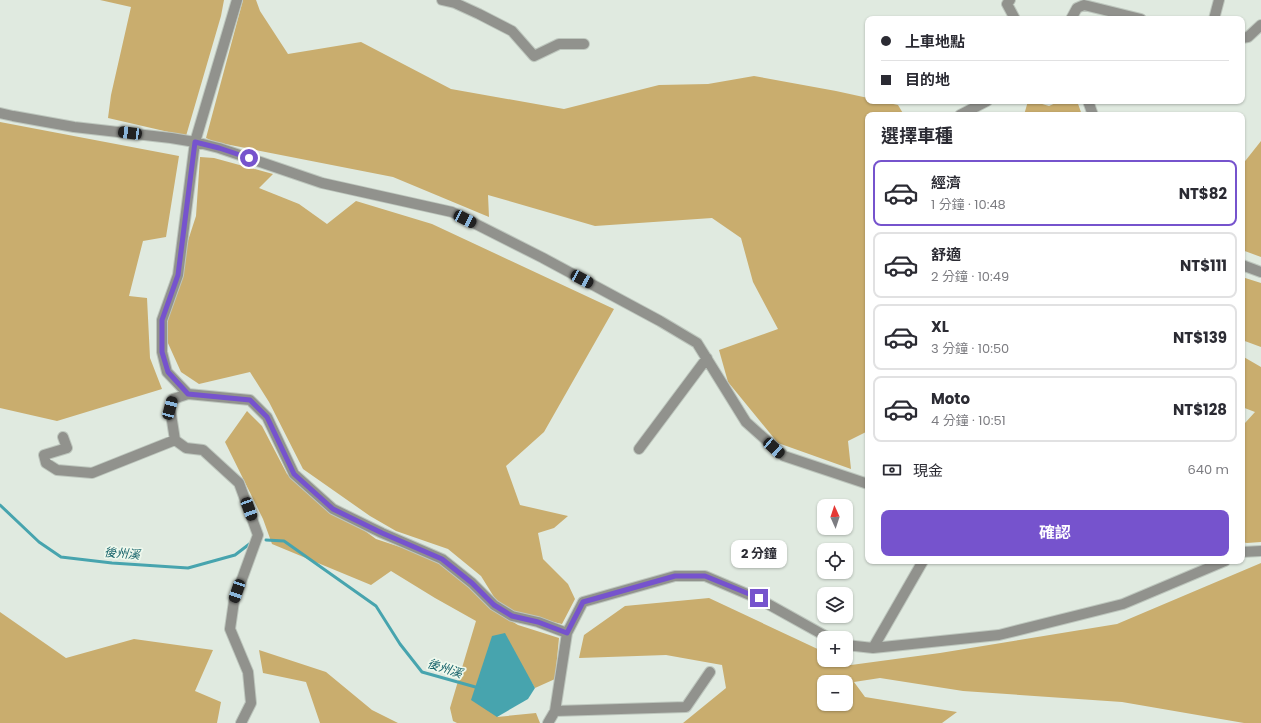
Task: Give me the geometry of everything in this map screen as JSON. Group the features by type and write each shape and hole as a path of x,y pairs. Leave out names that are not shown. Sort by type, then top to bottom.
{"street":[{"path":"188,394 168,372 162,352 162,320 178,275 195,142 237,0"},
{"path":"442,0 461,6 512,31 534,56 559,44 584,44"},
{"path":"1010,0 1007,4 1013,16"},
{"path":"1215,16 1219,0"},
{"path":"1073,16 1077,8 1084,5 1129,16"},
{"path":"1245,38 1248,37 1261,25"},
{"path":"966,112 981,104"},
{"path":"0,113 74,127 195,142 219,148 322,182 452,212 543,258 660,321 697,343 746,422 784,456 865,483"},
{"path":"1245,266 1261,272"},
{"path":"639,449 707,358"},
{"path":"241,723 251,702 248,672 230,629 234,601 258,535 239,483 203,450 186,448 175,440 170,408 173,399 188,394 250,400 267,417 294,474 333,509 382,533 442,559 472,583 494,605 512,616 538,622 567,633"},
{"path":"63,437 67,448 44,455 46,463 57,470 92,473 175,440"},
{"path":"1245,552 1261,551"},
{"path":"872,648 922,564"},
{"path":"853,646 872,648 999,636 1123,604 1217,564"},
{"path":"548,723 555,711 567,633 583,602 675,576 705,576 759,598 817,631"},
{"path":"555,711 686,707 710,672"}],"shaded area":[{"path":"100,0 224,0 221,16 186,136 108,118 111,95 131,7"},
{"path":"243,0 256,0 260,11 288,54 361,42 451,89 564,109 659,85 708,84 754,76 865,97 865,104 898,105 902,112 865,112 865,432 848,441 851,469 778,443 728,382 719,350 778,329 753,282 741,238 712,218 595,226 488,195 489,217 393,177 215,142 206,138"},
{"path":"1027,104 1042,104 1049,106 1053,104 1078,104 1081,112 1025,112"},
{"path":"0,122 179,156 166,237 143,241 129,296 147,298 150,358 162,389 57,421 0,408"},
{"path":"1261,141 1261,257 1245,251 1245,161"},
{"path":"200,157 214,158 273,174 259,188 299,204 327,224 356,201 432,224 614,309 544,432 506,466 520,505 568,516 554,528 538,533 543,559 568,584 575,599 562,624 526,616 499,605 481,576 448,549 396,531 370,516 303,469 269,402 250,372 199,384 181,372 167,341 169,299 196,216"},
{"path":"1245,278 1261,283 1261,347 1245,341"},
{"path":"1245,358 1261,367 1261,542 1247,543 1245,543 1245,423 1255,412 1245,408"},
{"path":"247,411 262,426 287,474 376,539 436,559 467,585 491,609 518,625 559,638 555,679 535,688 524,670 497,717 536,713 540,723 457,723 453,721 450,708 476,621 391,571 371,585 272,544 263,519 225,442"},
{"path":"1261,563 1261,723 1244,723 1122,702 963,691 880,678 854,682 865,697 957,712 942,723 683,723 726,688 722,665 666,655 579,658 584,635 625,606 709,598 817,649 817,667 853,667 853,665 940,653 1117,624"},
{"path":"0,612 66,658 134,639 213,650 195,691 221,702 217,723 0,723"},
{"path":"259,650 326,672 372,710 398,723 320,723 306,682 263,673"}],"water":[{"path":"505,633 535,688 528,699 497,717 471,700 492,636"}],"waterway":[{"name":"後州溪","path":"0,505 39,542 61,557 112,563 188,568 235,555 252,542"},
{"name":"後州溪","path":"266,540 284,541 376,606 400,644 422,672 479,688"}],"route":[{"path":"249,158 195,142 178,275 162,320 162,352 168,372 188,394 250,400 267,417 294,474 333,509 382,533 442,559 472,583 494,605 512,616 538,622 567,633 583,602 675,576 705,576 759,598"}]}
